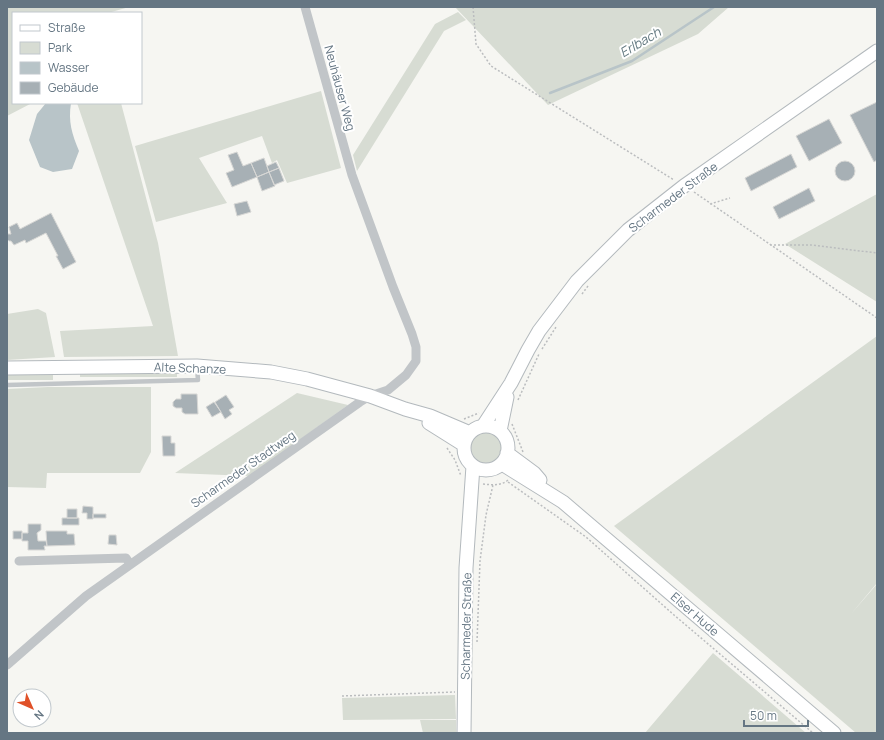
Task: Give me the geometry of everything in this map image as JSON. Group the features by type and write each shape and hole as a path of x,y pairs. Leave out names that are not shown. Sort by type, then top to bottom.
{"street":[{"name":"Neuhäuser Weg","path":"306,7 352,175 416,347 416,360 406,375 388,390 370,396"},
{"name":"Scharmeder Straße","path":"483,426 511,384 539,331 577,280 628,230 688,189 877,51"},
{"name":"Alte Schanze","path":"7,368 197,366 271,372 307,379 370,396 405,409 467,439"},
{"name":"Scharmeder Straße","path":"500,431 511,384"},
{"name":"Scharmeder Stadtweg","path":"7,665 86,596 370,396"},
{"path":"483,426 492,427 500,431 508,443 505,458 497,467 480,468 470,463 465,454 467,439 478,428 483,426"},
{"name":"Elser Hude","path":"505,458 534,473 555,496 594,527 834,733"},
{"name":"Scharmeder Straße","path":"464,733 466,568 470,520 480,468"},
{"path":"19,560 126,558 130,564"}],"lane":[{"path":"7,384 198,380 197,366"}],"path":[{"path":"473,7 476,44 491,66 688,189 877,318"},
{"path":"688,189 698,187"},
{"path":"710,204 730,198"},
{"path":"770,245 811,245 877,253"},
{"path":"578,299 592,281"},
{"path":"516,406 540,352 560,322"},
{"path":"511,421 523,453"},
{"path":"444,444 447,449"},
{"path":"476,647 480,561 486,515 493,485 507,481 586,537 680,620 813,733"},
{"path":"342,696 464,692"}],"green space":[{"path":"7,7 129,7 112,12 12,12 12,104 30,104 7,116"},
{"path":"455,7 729,7 698,34 548,105"},
{"path":"458,12 466,20 444,31 357,171 353,155 435,24"},
{"path":"321,91 341,168 287,183 277,160 272,163 262,136 199,158 227,203 156,222 135,146"},
{"path":"77,104 121,104 158,243 178,356 64,357 60,331 153,326"},
{"path":"877,194 877,302 785,244"},
{"path":"38,309 46,313 55,357 7,360 7,314"},
{"path":"877,336 877,583 851,614 877,584 877,733 856,733 614,526"},
{"path":"7,374 53,374 53,380 7,380"},
{"path":"80,374 177,374 177,377 80,377"},
{"path":"48,387 151,387 151,452 140,473 47,473 46,488 7,487 7,389"},
{"path":"297,393 348,405 249,476 175,473"},
{"path":"483,432 489,432 499,439 502,448 501,454 495,461 489,464 483,464 473,457 470,451 470,445 477,435"},
{"path":"713,653 806,733 645,733"},
{"path":"455,695 456,719 343,720 342,698"},
{"path":"420,720 456,720 456,733 423,733"}],"water":[{"path":"45,104 71,104 71,128 79,151 72,169 53,172 40,167 29,140 37,114"}],"building":[{"path":"877,102 877,160 874,162 850,115"},
{"path":"829,119 842,143 809,161 796,136"},
{"path":"237,152 243,166 251,163 257,177 232,187 226,173 234,170 228,155"},
{"path":"791,154 797,167 751,191 745,178"},
{"path":"264,158 269,172 257,177 251,163"},
{"path":"845,161 852,164 855,171 852,178 845,181 838,178 835,171 838,164"},
{"path":"276,162 279,168 269,172 267,166"},
{"path":"279,168 284,181 274,185 269,172"},
{"path":"269,172 275,186 262,191 257,177"},
{"path":"809,188 815,201 779,219 773,207"},
{"path":"247,201 251,212 237,216 234,204"},
{"path":"51,213 76,262 63,269 46,233 26,243 25,240 14,245 7,239 7,234 11,234 9,227 17,223 20,229"},
{"path":"181,394 197,394 198,414 185,414 182,412 182,408 176,408 173,406 173,402 176,399 181,399"},
{"path":"226,395 234,407 229,410 232,414 225,419 215,402"},
{"path":"214,402 221,412 212,417 206,407"},
{"path":"162,436 171,436 171,443 175,443 175,456 163,456"},
{"path":"83,506 93,507 93,519 87,519 87,513 82,513"},
{"path":"67,509 77,509 77,518 67,518"},
{"path":"93,514 106,514 106,518 93,518"},
{"path":"62,518 79,518 79,525 62,525"},
{"path":"28,524 41,524 41,530 37,533 38,541 46,541 47,546 44,546 45,550 28,550 28,541 22,541 22,533 28,533"},
{"path":"13,531 22,531 22,539 13,539"},
{"path":"46,531 67,531 67,534 74,534 75,545 47,546"},
{"path":"109,535 116,535 117,545 108,544"}],"waterway":[{"name":"Erlbach","path":"550,93 632,61 714,7"}]}
